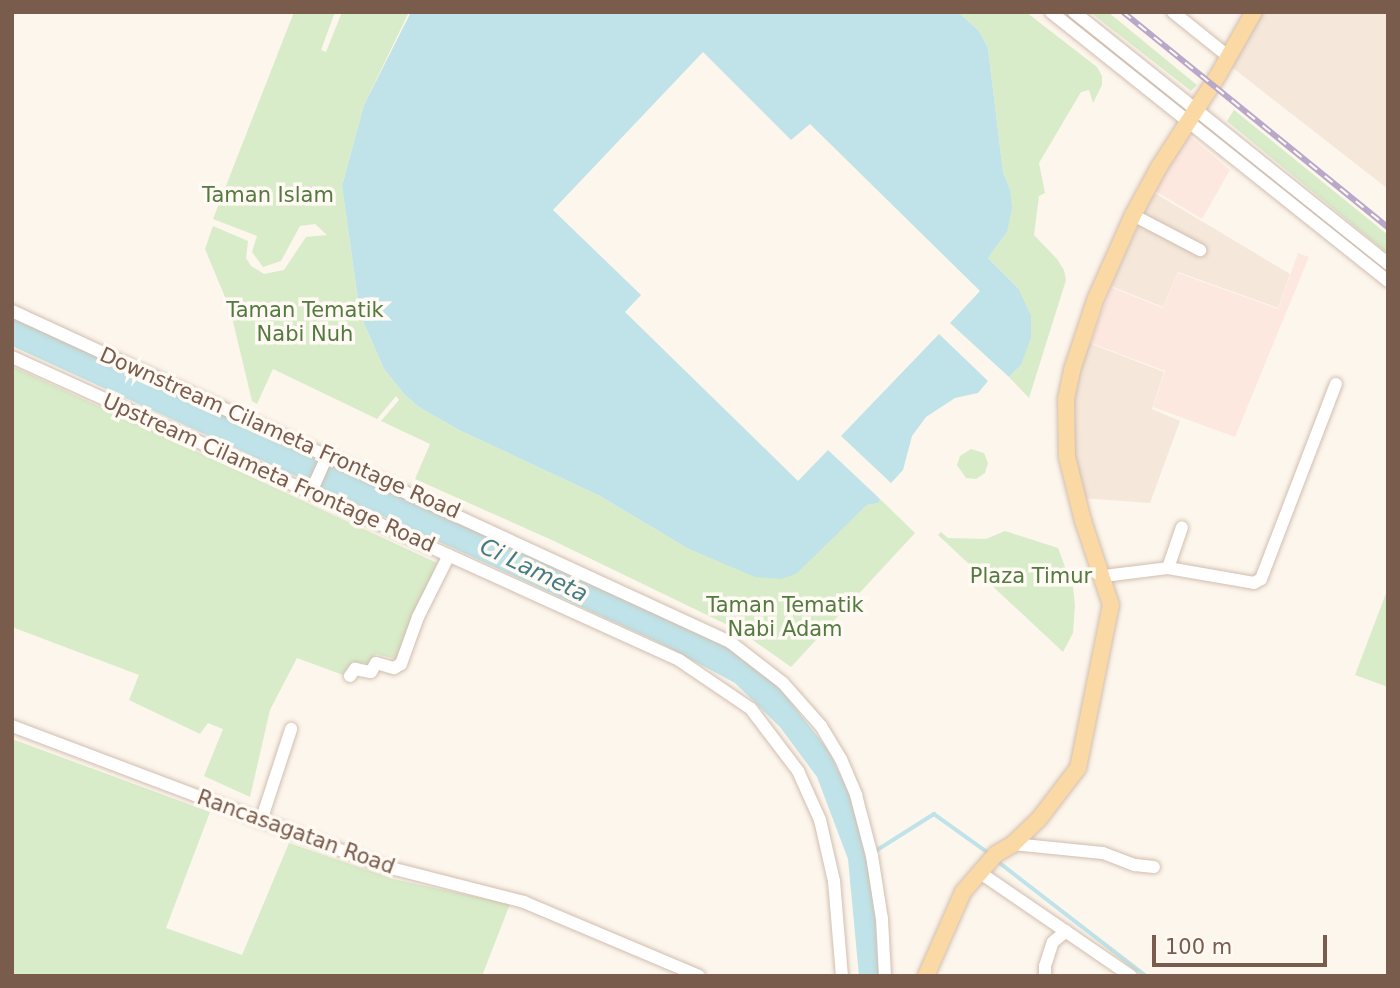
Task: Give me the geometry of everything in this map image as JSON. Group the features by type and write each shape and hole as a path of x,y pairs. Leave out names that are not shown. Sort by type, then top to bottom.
{"main road":[{"path":"926,976 950,915 986,864 1039,820 1078,768 1111,605 1104,576 1083,521 1067,457 1066,399 1079,344 1133,215 1159,167 1217,77 1254,12"}],"street":[{"path":"1051,12 1193,115 1388,264"},
{"path":"1074,12 1388,281"},
{"path":"1173,12 1228,57"},
{"path":"1133,215 1200,250"},
{"name":"Downstream Cilameta Frontage Road","path":"12,311 730,642 783,683 821,726 841,759 856,794 872,856 882,919 885,976"},
{"name":"Upstream Cilameta Frontage Road","path":"12,357 312,489 679,660 751,709 798,771 820,820 834,881 842,976"},
{"path":"1104,576 1168,568 1254,583 1261,579 1336,384"},
{"path":"312,489 326,458"},
{"path":"1168,568 1182,527"},
{"path":"350,676 355,669 371,672 376,663 394,668 401,664 418,617 449,555"},
{"name":"Rancasagatan Road","path":"12,726 379,865 524,902 699,976"},
{"path":"261,821 291,729"},
{"path":"1013,844 1103,853 1135,865 1154,867"},
{"path":"986,864 1066,931 1131,976"},
{"path":"1045,976 1053,942 1066,931"}],"shaded area":[{"path":"1260,12 1388,12 1388,189 1229,65"},
{"path":"1188,135 1230,170 1202,219 1155,191"},
{"path":"1153,192 1290,274 1278,308 1178,272 1163,307 1111,286"},
{"path":"1298,253 1309,257 1235,437 1153,407 1165,371 1091,343 1111,287 1163,308 1178,273 1278,309"},
{"path":"1089,343 1164,372 1152,409 1180,421 1150,503 1080,498 1072,467 1073,384"}],"green space":[{"path":"294,12 335,12 321,50 326,52 342,12 409,12 364,105 342,186 360,314 384,369 405,395 419,407 459,430 600,496 687,548 840,531 867,505 879,503 880,499 915,533 791,667 740,631 554,541 415,479 430,444 381,421 399,400 396,396 377,419 273,369 257,404 252,401 230,309 205,249 213,226 248,241 246,258 251,266 264,274 284,270 306,237 327,235 315,224 300,226 281,261 263,267 252,252 257,236 213,219"},
{"path":"958,12 1026,12 1097,67 1102,76 1102,85 1093,103 1089,90 1081,92 1039,163 1045,193 1039,196 1034,235 1057,259 1064,270 1066,280 1029,398 1009,377 1021,365 1018,288 988,258 1007,232 1010,189 1003,172 988,48 979,31"},
{"path":"1090,12 1108,12 1197,85 1191,91"},
{"path":"1234,110 1388,235 1388,254 1227,121"},
{"path":"12,366 437,563 396,659 376,654 369,664 352,662 343,675 297,658 270,710 250,797 204,776 223,729 208,723 200,734 129,700 139,675 12,627"},
{"path":"971,449 984,453 988,463 985,473 976,479 966,478 957,465 960,456"},
{"name":"Plaza Timur","path":"1005,531 1058,548 1073,588 1075,605 1073,633 1063,652 938,535 941,532 948,538 986,539"},
{"path":"1388,588 1388,687 1355,675"},
{"path":"12,739 210,812 166,928 242,955 289,843 393,879 510,904 482,976 12,976"}],"water":[{"path":"411,12 958,12 979,31 988,48 1003,172 1010,189 1012,208 1007,232 988,258 1018,288 1031,316 1031,338 1021,365 1009,377 950,323 980,291 810,124 791,140 703,52 553,210 641,295 625,312 798,481 828,450 880,499 879,503 867,505 796,574 781,579 755,577 687,548 600,496 459,430 419,407 405,395 384,369 360,314 342,186 364,105"},
{"name":"Ci Lameta","path":"12,318 283,440 729,648 778,686 829,751 855,806 870,855 881,976 859,976 848,859 817,777 780,727 735,683 662,644 12,346"},
{"path":"939,334 988,381 978,393 955,398 926,417 912,436 903,470 891,483 841,436"}],"waterway":[{"path":"874,852 934,814 990,854"},
{"path":"996,860 1146,976"}],"railway":[{"path":"1123,12 1388,227"}],"park label":[{"name":"Taman Islam","path":"268,195"},
{"name":"Taman Tematik Nabi Nuh","path":"305,322"},
{"name":"Taman Tematik Nabi Adam","path":"785,617"}]}
